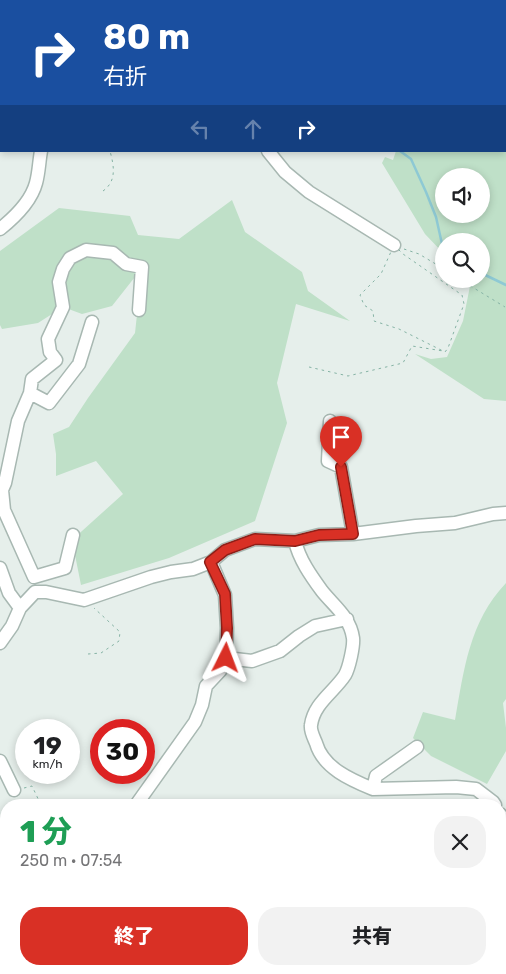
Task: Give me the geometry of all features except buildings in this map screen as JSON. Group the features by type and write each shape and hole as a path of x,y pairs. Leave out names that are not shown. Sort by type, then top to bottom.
{"street":[{"path":"0,229 26,204 34,189 41,152"},
{"path":"269,152 285,172 309,192 394,246"},
{"path":"73,535 65,568 34,578 4,510 2,490 2,482 18,421 30,393 32,379 56,360 50,352 48,339 63,307 59,282 63,269 70,258 86,250 112,253 126,264 142,267 138,310"},
{"path":"30,393 49,403 79,364 92,322"},
{"path":"330,421 328,461 341,467 353,534"},
{"path":"0,643 12,626 20,608 35,592 46,592 84,600 151,577 193,568 210,562 225,550 255,539 295,541 319,535 353,534 455,523 493,514 506,513"},
{"path":"295,541 308,570 323,592 347,619 353,638 352,652 345,674 316,709 311,727 318,751 332,769 373,789 456,787 476,789 489,799"},
{"path":"140,799 195,722 202,705 206,686 220,672 226,658 225,594 210,562"},
{"path":"0,568 9,593 20,608"},
{"path":"226,658 252,661 280,651 315,626 347,619"},
{"path":"373,789 376,776 417,747"},
{"path":"0,761 3,776 14,790"}],"path":[{"path":"104,192 110,187 114,175 110,152"},
{"path":"394,246 419,254 435,264"},
{"path":"394,246 462,294 464,304 445,352"},
{"path":"394,246 381,274 360,295 364,305 373,311 374,321 399,329 445,352"},
{"path":"474,288 505,307"},
{"path":"309,367 348,376 403,363 412,346 445,352"},
{"path":"84,600 101,613 120,632 118,641 102,653 88,654"},
{"path":"14,790 32,786 38,799"}],"green space":[{"path":"396,152 506,152 506,401 484,399 415,354 431,359 447,357 463,321 470,288 490,288 490,233 435,233 435,245 425,234 382,163 385,157 393,160"},
{"path":"232,200 245,232 302,272 308,291 350,321 296,304 277,383 287,423 255,521 169,558 81,585 72,540 123,494 96,461 56,476 56,454 53,434 69,427 135,333 142,268 112,306 82,314 63,307 38,323 2,329 0,325 0,251 59,208 130,216 138,235 179,239"},
{"path":"506,583 506,699 503,703 506,751 487,784 431,756 413,738 423,712 455,720 465,665 476,630 494,598"}],"waterway":[{"path":"401,152 411,159 436,217 440,233"},
{"path":"490,277 506,285"}],"route":[{"path":"226,658 225,594 210,562 225,550 255,539 295,541 319,535 353,534 341,467"}]}
